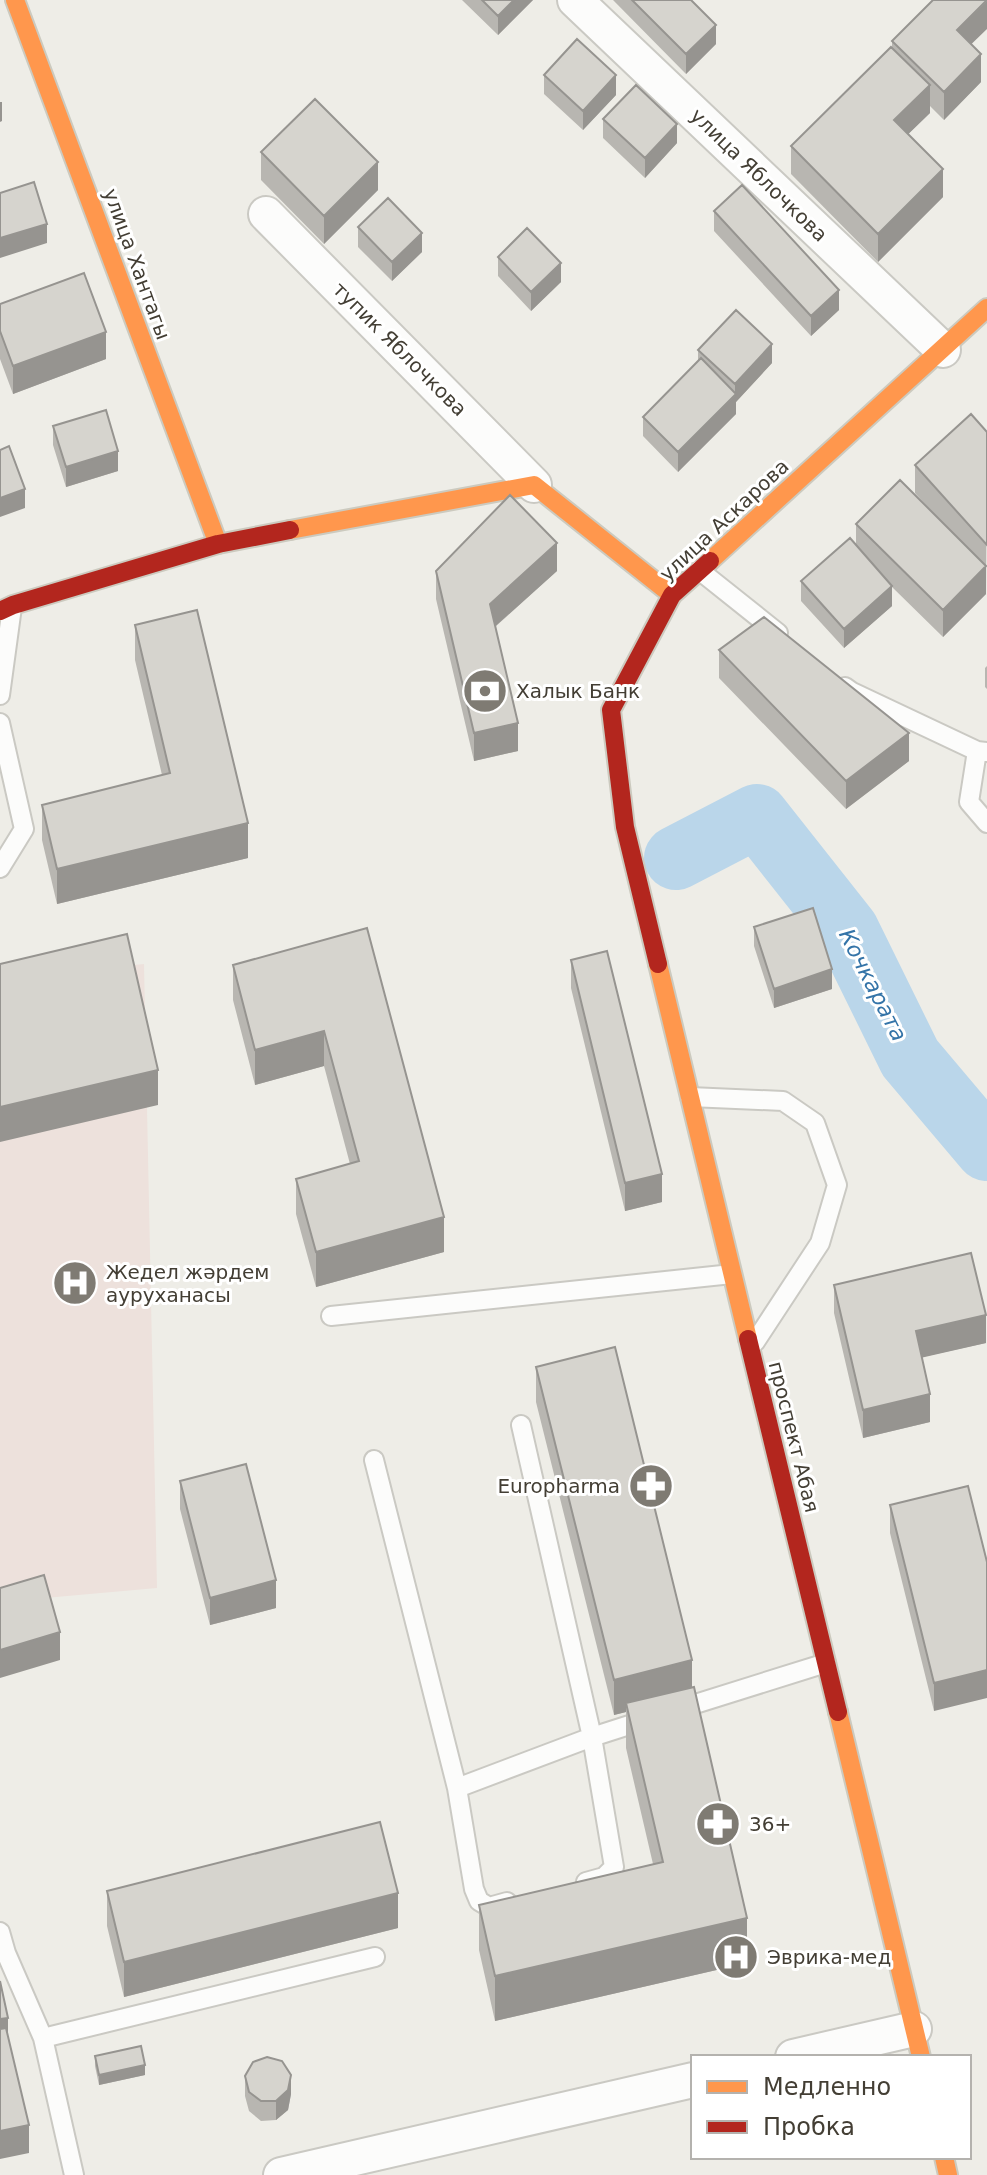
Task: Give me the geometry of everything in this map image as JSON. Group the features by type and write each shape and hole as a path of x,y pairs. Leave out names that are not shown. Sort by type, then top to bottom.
{"main road":[{"name":"улица Хантагы","path":"15,0 218,544"},
{"name":"улица Аскарова","path":"625,827 611,710 672,595 987,308"},
{"path":"6,608 218,544 534,485 672,595"},
{"name":"проспект Абая","path":"625,827 917,2043"}],"street":[{"name":"улица Яблочкова","path":"575,0 943,350"},
{"name":"тупик Яблочкова","path":"266,214 534,485"},
{"path":"811,2055 917,2043"},
{"path":"281,2175 691,2080"}],"lane":[{"path":"699,570 790,643"},
{"path":"0,695 6,608"},
{"path":"827,672 852,692 982,752 969,802 987,823"},
{"path":"0,723 24,829 0,868"},
{"path":"690,1097 783,1101 815,1123 837,1185 820,1243 750,1349"},
{"path":"331,1316 732,1274"},
{"path":"521,1425 592,1737 614,1867 604,1877 576,1885"},
{"path":"374,1460 457,1788 474,1889 479,1901 489,1907 518,1899"},
{"path":"457,1788 592,1737 826,1663"},
{"path":"0,1932 3,1952 43,2038 74,2175"},
{"path":"43,2038 375,1957"}],"shaded area":[{"name":"Жедел жәрдем ауруханасы","path":"144,964 157,1588 0,1602 0,978"}],"building":[{"path":"482,0 514,0 498,16"},
{"path":"632,0 691,0 716,25 686,54"},
{"path":"933,0 987,0 957,30 981,54 944,92 892,41"},
{"path":"577,39 616,75 583,111 544,75"},
{"path":"891,47 930,85 894,120 943,169 878,234 791,146"},
{"path":"636,85 677,124 645,158 603,119"},
{"path":"315,99 378,162 324,216 261,152"},
{"path":"34,182 47,224 0,238 0,193"},
{"path":"742,185 839,290 811,316 714,211"},
{"path":"388,198 422,233 392,262 358,227"},
{"path":"527,228 561,263 531,292 498,257"},
{"path":"84,273 106,332 13,366 0,331 0,304"},
{"path":"736,310 772,344 735,384 698,350"},
{"path":"701,358 736,394 678,452 643,417"},
{"path":"106,410 118,451 66,467 53,426"},
{"path":"971,414 987,432 987,545 915,465"},
{"path":"9,446 25,489 0,498 0,450"},
{"path":"900,480 986,566 943,610 856,524"},
{"path":"510,495 557,543 490,604 518,723 474,733 436,571"},
{"path":"850,538 892,586 844,629 801,581"},
{"path":"197,610 248,823 57,869 42,805 170,773 135,625"},
{"path":"764,617 909,733 846,781 719,650"},
{"path":"813,908 832,969 774,989 754,927"},
{"path":"367,928 444,1217 316,1252 296,1179 359,1161 324,1031 255,1050 233,965"},
{"path":"127,934 158,1070 0,1107 0,964"},
{"path":"607,951 662,1174 625,1183 571,960"},
{"path":"971,1253 986,1315 916,1331 930,1394 863,1410 834,1285"},
{"path":"615,1347 692,1660 614,1680 536,1367"},
{"path":"246,1464 276,1580 210,1598 180,1481"},
{"path":"968,1486 987,1562 987,1670 934,1683 890,1505"},
{"path":"44,1575 60,1632 0,1650 0,1588"},
{"path":"694,1687 747,1918 495,1976 479,1905 663,1862 626,1703"},
{"path":"380,1822 398,1893 124,1962 107,1891"},
{"path":"0,1981 8,2018 0,2019"},
{"path":"6,2028 29,2125 0,2131 0,2029"},
{"path":"141,2046 145,2065 99,2075 95,2056"},
{"path":"267,2057 282,2061 291,2075 288,2090 276,2101 261,2101 249,2092 245,2076 253,2062"}],"waterway":[{"name":"Кочкарата","path":"676,858 757,816 847,930 910,1058 987,1149"}],"traffic: slow":[{"path":"15,0 218,544"},
{"path":"710,561 987,308"},
{"path":"290,530 534,485 672,595"},
{"path":"658,964 748,1339"},
{"path":"838,1712 921,2055"},
{"path":"944,2159 948,2175"}],"traffic: jam":[{"path":"0,611 218,544 290,530"},
{"path":"658,964 625,827 611,710 672,595 710,561"},
{"path":"748,1339 838,1712"}],"place":[{"name":"Халык Банк","path":"485,691"},
{"name":"Жедел жәрдем ауруханасы","path":"75,1283"},
{"name":"Europharma","path":"651,1486"},
{"name":"36+","path":"718,1824"},
{"name":"Эврика-мед","path":"736,1957"}]}
